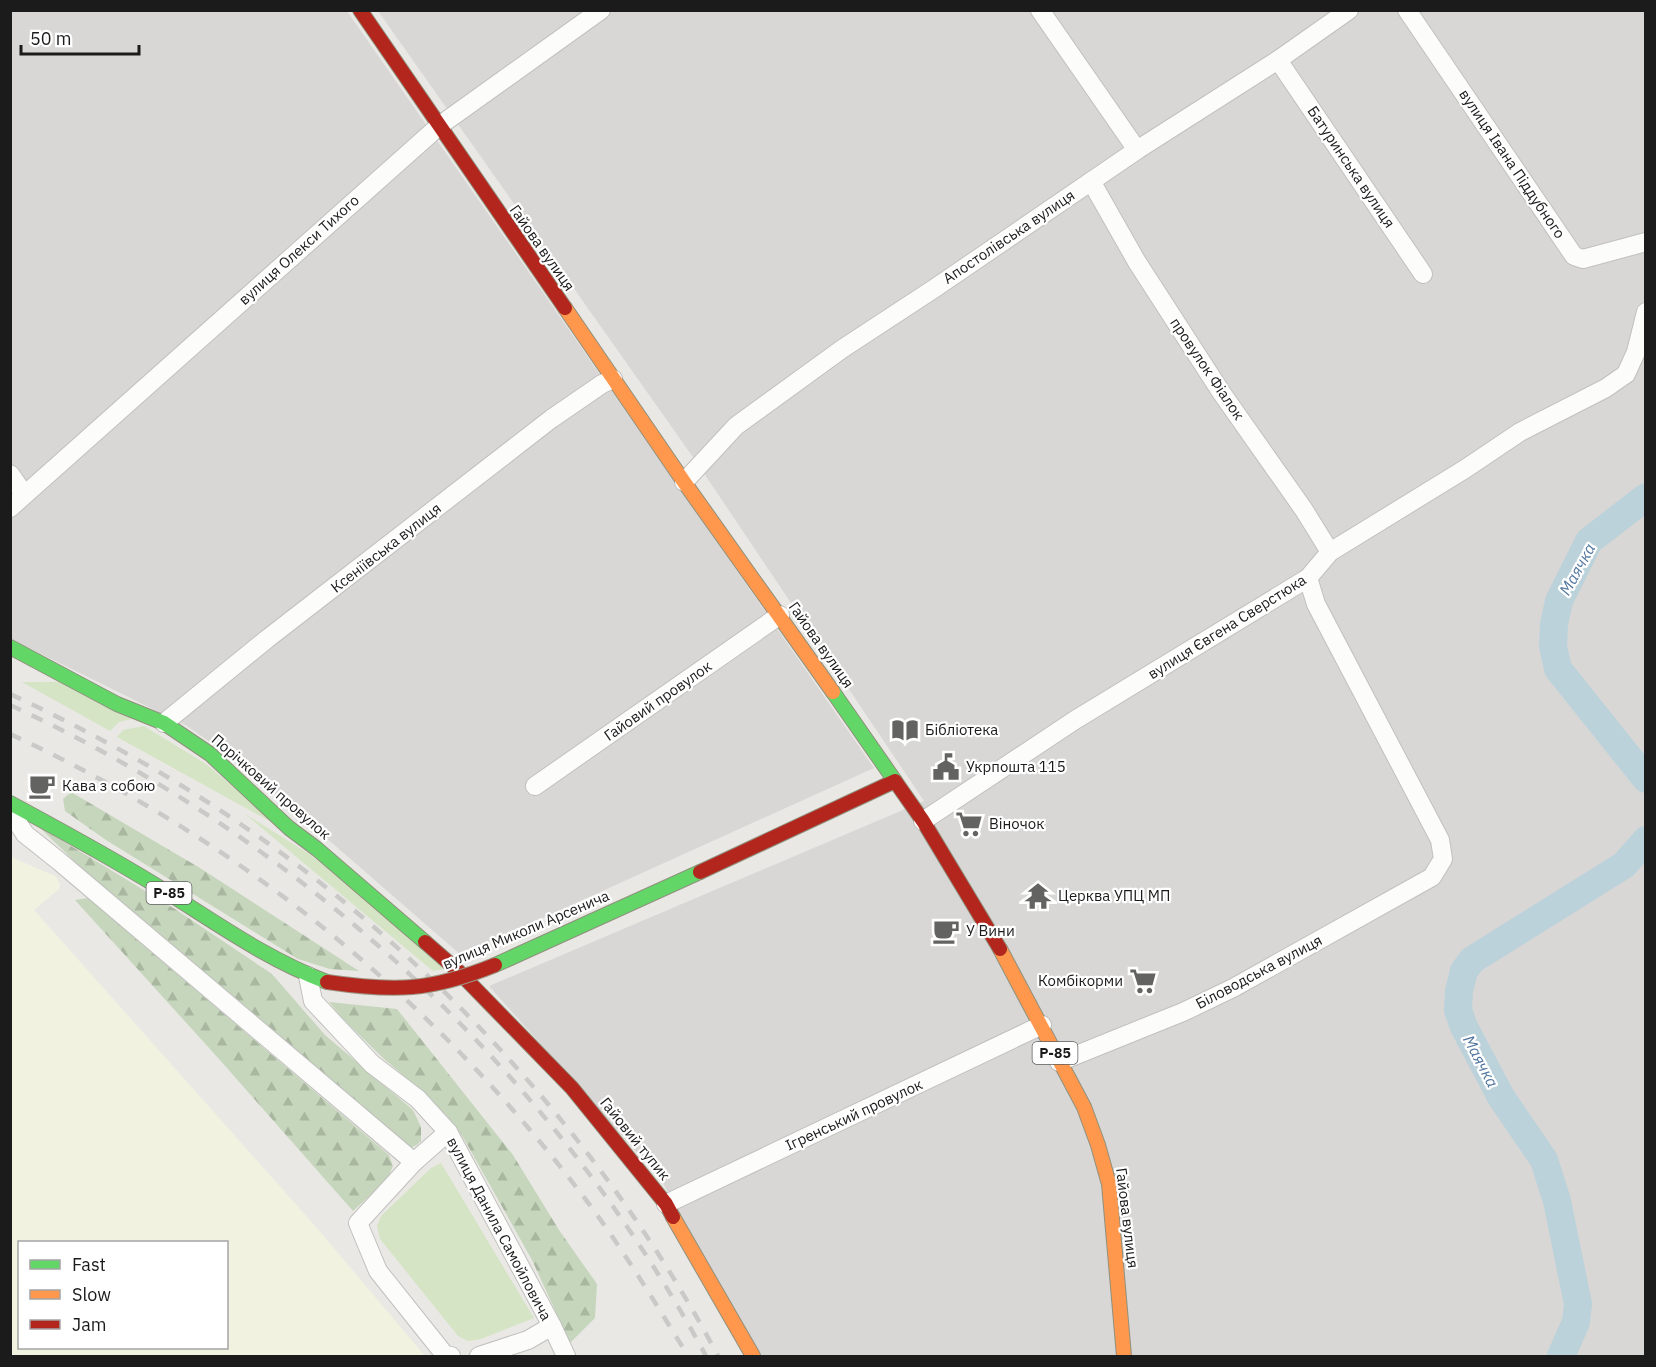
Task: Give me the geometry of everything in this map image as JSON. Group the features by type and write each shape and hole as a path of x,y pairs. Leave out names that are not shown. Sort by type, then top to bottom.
{"main road":[{"name":"Гайова вулиця","path":"360,10 684,482 924,821 989,928 1084,1107 1098,1145 1109,1184 1124,1356"},
{"name":"Порічковий провулок","path":"10,647 117,704 164,723 210,754 289,828 317,849 456,969"},
{"name":"вулиця Миколи Арсенича","path":"10,803 140,875 265,954 308,976 327,982 370,988 411,989 450,982 495,964 772,840 896,781"},
{"name":"Гайовий тупик","path":"456,969 572,1088 666,1204 744,1336 753,1356"}],"street":[{"name":"вулиця Олекси Тихого","path":"10,508 439,126 601,10"},
{"path":"1040,10 1137,150"},
{"name":"Апостолівська вулиця","path":"684,482 736,426 842,349 1137,150 1278,60 1348,10"},
{"name":"вулиця Івана Піддубного","path":"1407,10 1574,256 1583,260 1646,242"},
{"name":"Батуринська вулиця","path":"1278,60 1424,274"},
{"name":"провулок Фіалок","path":"1091,181 1137,262 1221,393 1304,510 1330,552"},
{"name":"вулиця Євгена Сверстюка","path":"924,821 1076,720 1308,578 1330,552 1465,469 1520,432 1606,388 1626,374 1636,352 1646,312"},
{"name":"Ксеніївська вулиця","path":"164,723 267,639 551,419 613,379"},
{"path":"10,474 24,494"},
{"name":"Біловодська вулиця","path":"1059,1062 1183,1012 1233,988 1432,877 1443,859 1440,840 1316,604 1308,578"},
{"name":"Гайовий провулок","path":"536,786 780,615"},
{"path":"10,811 25,834 414,1162"},
{"name":"вулиця Данила Самойловича","path":"308,976 313,1001 372,1064 418,1099 448,1132 566,1356"},
{"name":"Ігренський провулок","path":"666,1204 1042,1025"},
{"path":"448,1132 414,1162 358,1223 378,1271 445,1355 451,1356"},
{"path":"479,1356 528,1340 552,1326"}],"shaded area":[{"path":"10,11 347,11 874,768 461,955 240,763 187,726 11,639"},
{"path":"378,11 1645,11 1645,1356 752,1356 662,1181 489,986 924,801 695,460"},
{"path":"1075,782 1127,852 1114,897 1025,956 967,857"},
{"path":"11,857 55,876 60,884 59,889 34,910 316,1227 425,1356 11,1356"},
{"path":"1117,977 1148,1025 1092,1044 1077,1013 1091,1005 1089,993"}],"green space":[{"path":"22,682 60,682 136,718 119,722 110,731"},
{"path":"144,726 206,764 282,828 117,737 123,730"},
{"path":"71,792 200,868 359,971 330,969 298,959 106,840 65,811 63,799"},
{"path":"245,814 311,855 448,968 433,971"},
{"path":"38,826 175,909 272,974 325,1035 413,1110 421,1127 421,1141 410,1148 93,879"},
{"path":"88,898 389,1155 393,1166 387,1180 353,1211 75,900"},
{"path":"329,1002 397,1009 513,1155 559,1230 597,1284 595,1318 570,1343 532,1260 464,1139 447,1116 383,1058"},
{"path":"441,1163 534,1318 481,1339 468,1341 458,1336 380,1239 377,1226 381,1216 431,1168"}],"waterway":[{"name":"Маячка","path":"1646,497 1589,541 1559,601 1554,624 1553,646 1558,669 1646,779"},
{"name":"Маячка","path":"1561,1356 1576,1322 1578,1304 1557,1201 1544,1160 1501,1097 1464,1027 1458,1010 1459,991 1464,971 1472,960 1624,865 1646,840"}],"railway":[{"path":"10,694 130,755 234,820 318,881 398,948 473,1021 544,1099 608,1181 666,1267 718,1356"},
{"path":"10,705 118,760 221,824 319,896 410,975 496,1061 574,1154 644,1252 706,1356"},
{"path":"10,734 93,776 173,821 249,872 321,926 390,985 456,1048 518,1116 577,1188 621,1249 688,1356"}],"traffic: fast":[{"path":"10,647 117,704 164,723 210,754 289,828 317,849 425,942"},
{"path":"833,692 895,781"},
{"path":"10,803 127,868 264,952 327,982"},
{"path":"495,965 700,872"}],"traffic: slow":[{"path":"565,308 684,482 833,692"},
{"path":"1000,949 1084,1107 1098,1145 1109,1184 1124,1356"},
{"path":"673,1217 753,1356"}],"traffic: jam":[{"path":"360,10 565,308"},
{"path":"700,872 895,781 923,821 1000,949"},
{"path":"425,942 456,969 572,1088 666,1204 673,1217"},
{"path":"327,982 373,987 412,987 451,980 495,965"}],"place":[{"name":"Бібліотека","path":"905,730"},
{"name":"Укрпошта 115","path":"946,767"},
{"name":"Кава з собою","path":"42,786"},
{"name":"Віночок","path":"969,824"},
{"name":"Церква УПЦ МП","path":"1038,896"},
{"name":"У Вини","path":"946,931"},
{"name":"Комбікорми","path":"1143,981"}]}
